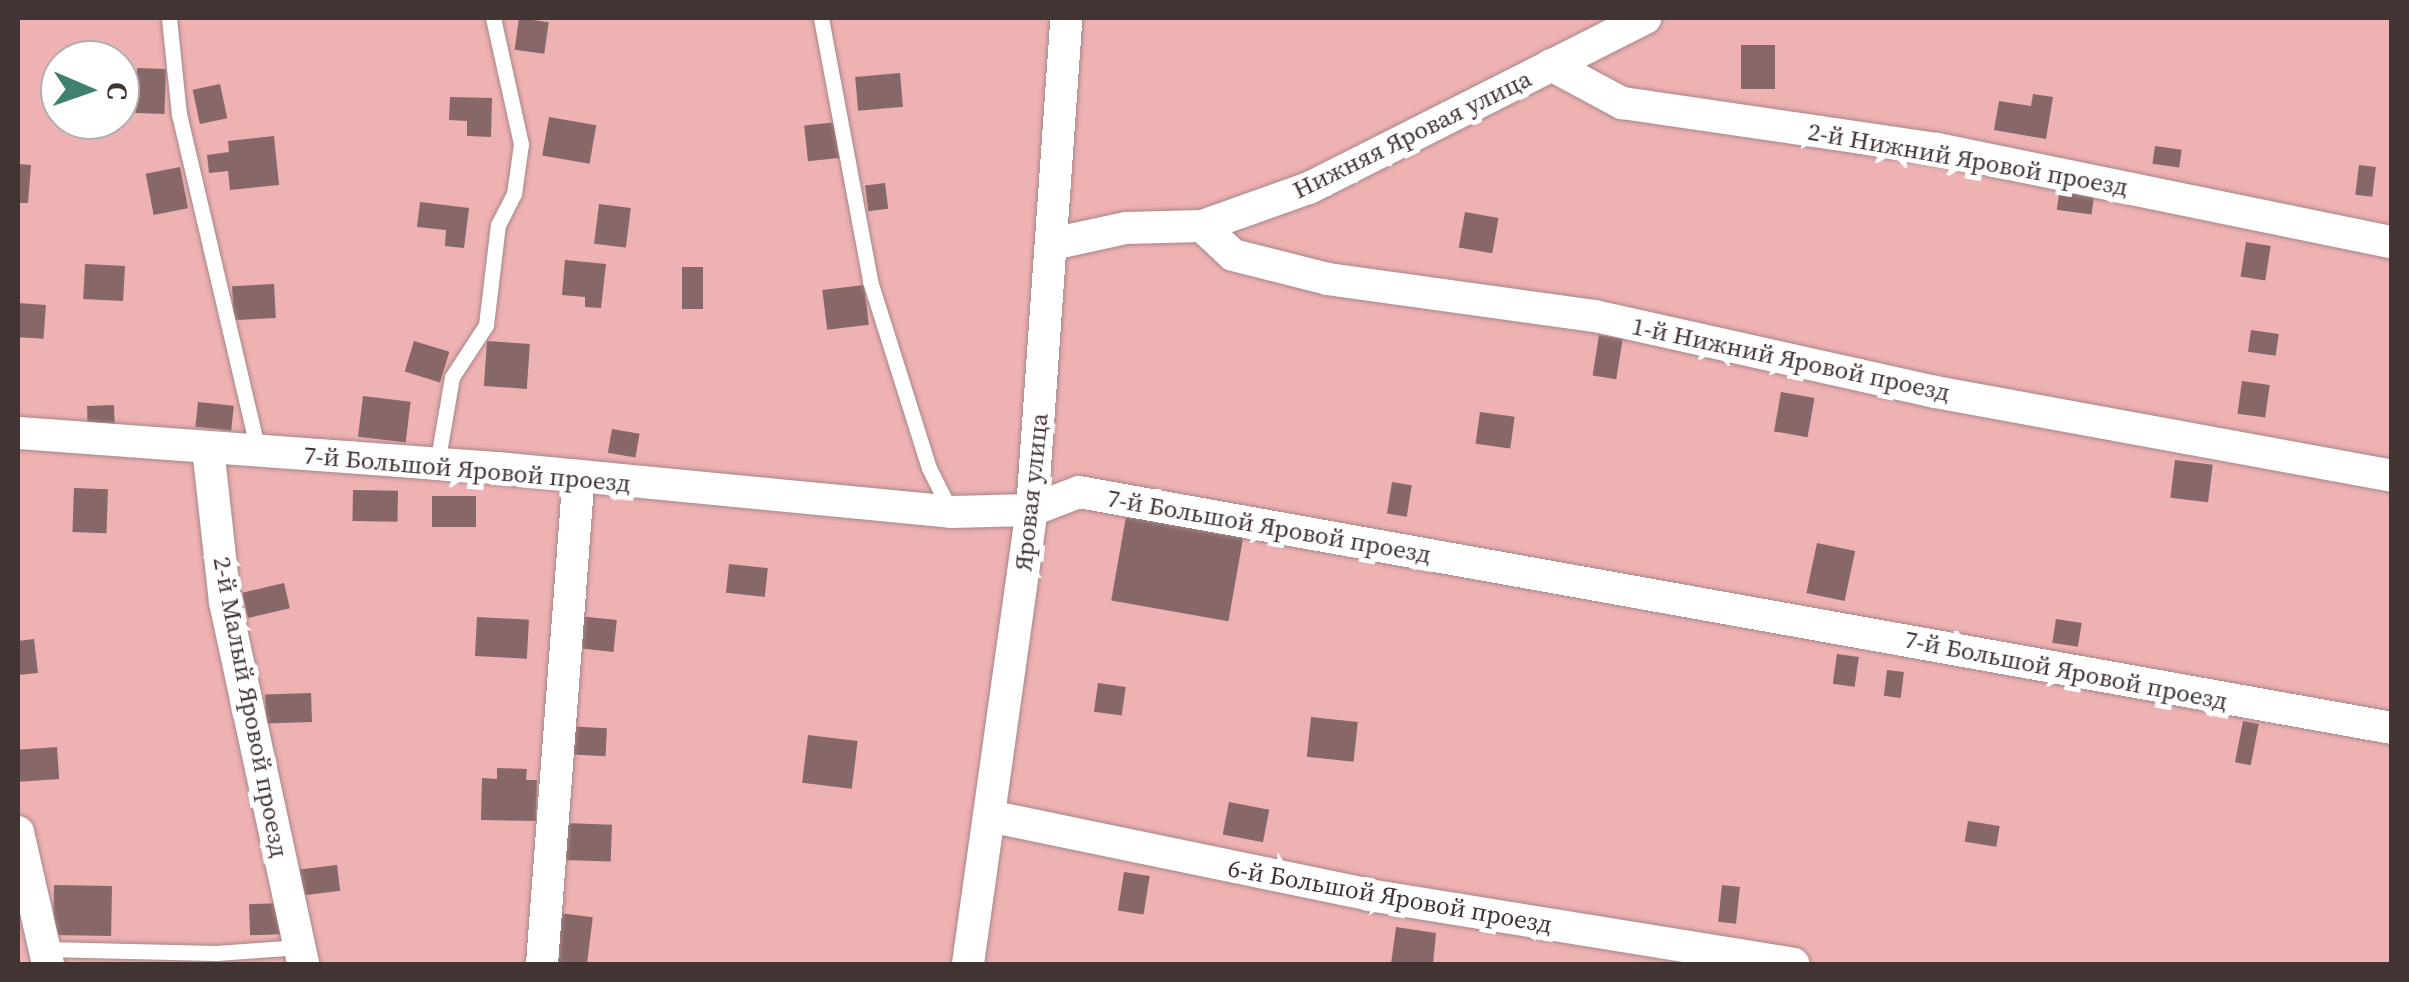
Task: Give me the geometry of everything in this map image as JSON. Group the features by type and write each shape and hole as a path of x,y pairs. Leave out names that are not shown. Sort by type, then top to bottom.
{"street":[{"name":"Яровая улица","path":"968,964 1032,510 1066,18"},
{"name":"Нижняя Яровая улица","path":"1052,244 1126,228 1202,226 1309,188 1645,18"},
{"name":"2-й Нижний Яровой проезд","path":"1552,64 1622,103 1936,148 2392,242"},
{"name":"1-й Нижний Яровой проезд","path":"1202,226 1232,254 1328,279 1595,316 1935,392 2392,476"},
{"name":"7-й Большой Яровой проезд","path":"18,433 437,465 951,512 1032,510 1079,492 2392,728"},
{"name":"2-й Малый Яровой проезд","path":"208,448 225,602 302,956"},
{"path":"542,964 578,480"},
{"name":"6-й Большой Яровой проезд","path":"989,816 1368,896 1793,964"},
{"path":"18,832 23,881 46,957"}],"lane":[{"path":"169,18 179,114 258,451"},
{"path":"437,465 452,377 486,325 498,225 514,194 521,144 493,18"},
{"path":"822,18 870,282 928,468 951,512"},
{"path":"46,957 302,956"}],"shaded area":[{"path":"18,18 2391,18 2391,964 18,964"}],"building":[{"path":"519,18 549,22 544,54 515,50"},
{"path":"1741,45 1775,45 1775,89 1741,89"},
{"path":"140,68 166,69 164,114 140,113"},
{"path":"900,73 903,107 858,111 855,77"},
{"path":"220,84 227,118 200,124 193,90"},
{"path":"2033,94 2053,97 2046,139 1994,130 1999,101 2031,106"},
{"path":"450,97 492,98 491,137 467,136 467,121 449,120"},
{"path":"549,117 596,125 589,164 542,155"},
{"path":"837,122 841,158 808,161 804,125"},
{"path":"274,136 279,185 230,190 228,171 209,173 207,155 229,152 228,141"},
{"path":"2155,146 2182,150 2179,168 2152,164"},
{"path":"18,164 31,165 28,203 18,203"},
{"path":"2359,165 2376,167 2372,197 2355,195"},
{"path":"180,167 188,208 154,215 146,174"},
{"path":"2061,180 2096,185 2091,215 2057,210"},
{"path":"885,183 888,209 868,211 865,185"},
{"path":"420,202 469,208 464,248 445,246 446,230 417,227"},
{"path":"599,204 631,208 626,248 594,244"},
{"path":"1465,212 1498,218 1492,253 1459,247"},
{"path":"2246,242 2271,246 2265,280 2241,277"},
{"path":"565,260 606,264 601,308 585,307 585,297 562,295"},
{"path":"85,264 125,266 123,301 83,299"},
{"path":"682,267 703,267 703,309 682,309"},
{"path":"274,284 276,318 234,320 232,286"},
{"path":"864,285 869,325 827,330 822,290"},
{"path":"18,303 46,305 44,339 18,337"},
{"path":"2251,330 2279,334 2276,356 2248,352"},
{"path":"1599,335 1623,339 1616,379 1593,375"},
{"path":"414,341 449,352 440,382 405,372"},
{"path":"487,341 530,344 527,389 484,386"},
{"path":"2242,381 2270,385 2265,418 2237,414"},
{"path":"1781,392 1814,398 1808,437 1774,431"},
{"path":"363,396 411,402 406,443 358,437"},
{"path":"198,402 234,406 231,431 195,427"},
{"path":"114,405 115,432 88,433 87,406"},
{"path":"1480,412 1515,417 1510,449 1476,444"},
{"path":"612,429 640,434 635,457 608,453"},
{"path":"2175,460 2213,465 2208,502 2170,498"},
{"path":"1392,482 1412,485 1407,517 1387,514"},
{"path":"74,488 108,489 106,533 72,532"},
{"path":"353,490 398,491 397,522 352,521"},
{"path":"432,496 476,496 476,527 432,527"},
{"path":"1127,511 1244,532 1228,621 1111,601"},
{"path":"1817,543 1855,551 1845,601 1806,593"},
{"path":"729,564 768,568 765,597 726,593"},
{"path":"284,583 290,608 248,618 242,593"},
{"path":"578,616 617,620 613,652 575,648"},
{"path":"477,617 529,620 527,659 475,656"},
{"path":"2056,619 2082,623 2078,647 2052,643"},
{"path":"34,639 38,673 18,675 18,641"},
{"path":"1837,654 1859,657 1855,687 1833,684"},
{"path":"1887,670 1904,672 1901,698 1884,696"},
{"path":"1098,683 1126,687 1122,716 1094,712"},
{"path":"311,693 312,722 266,724 265,695"},
{"path":"1311,717 1358,722 1354,762 1307,757"},
{"path":"2243,721 2259,724 2251,765 2235,762"},
{"path":"565,726 607,728 605,756 564,754"},
{"path":"808,735 858,741 852,789 802,783"},
{"path":"57,747 59,779 20,782 18,750"},
{"path":"497,768 527,769 526,780 537,780 536,821 481,820 482,778 497,779"},
{"path":"1229,802 1269,810 1263,842 1223,834"},
{"path":"1968,821 2000,826 1996,847 1965,842"},
{"path":"565,823 612,825 611,862 564,860"},
{"path":"337,865 340,891 300,896 297,870"},
{"path":"1124,872 1150,876 1144,915 1118,911"},
{"path":"54,885 112,886 111,936 53,935"},
{"path":"1722,885 1740,887 1736,924 1718,922"},
{"path":"286,903 287,934 250,935 249,904"},
{"path":"559,913 593,917 587,964 553,964"},
{"path":"1396,927 1436,933 1433,964 1391,964"}]}
